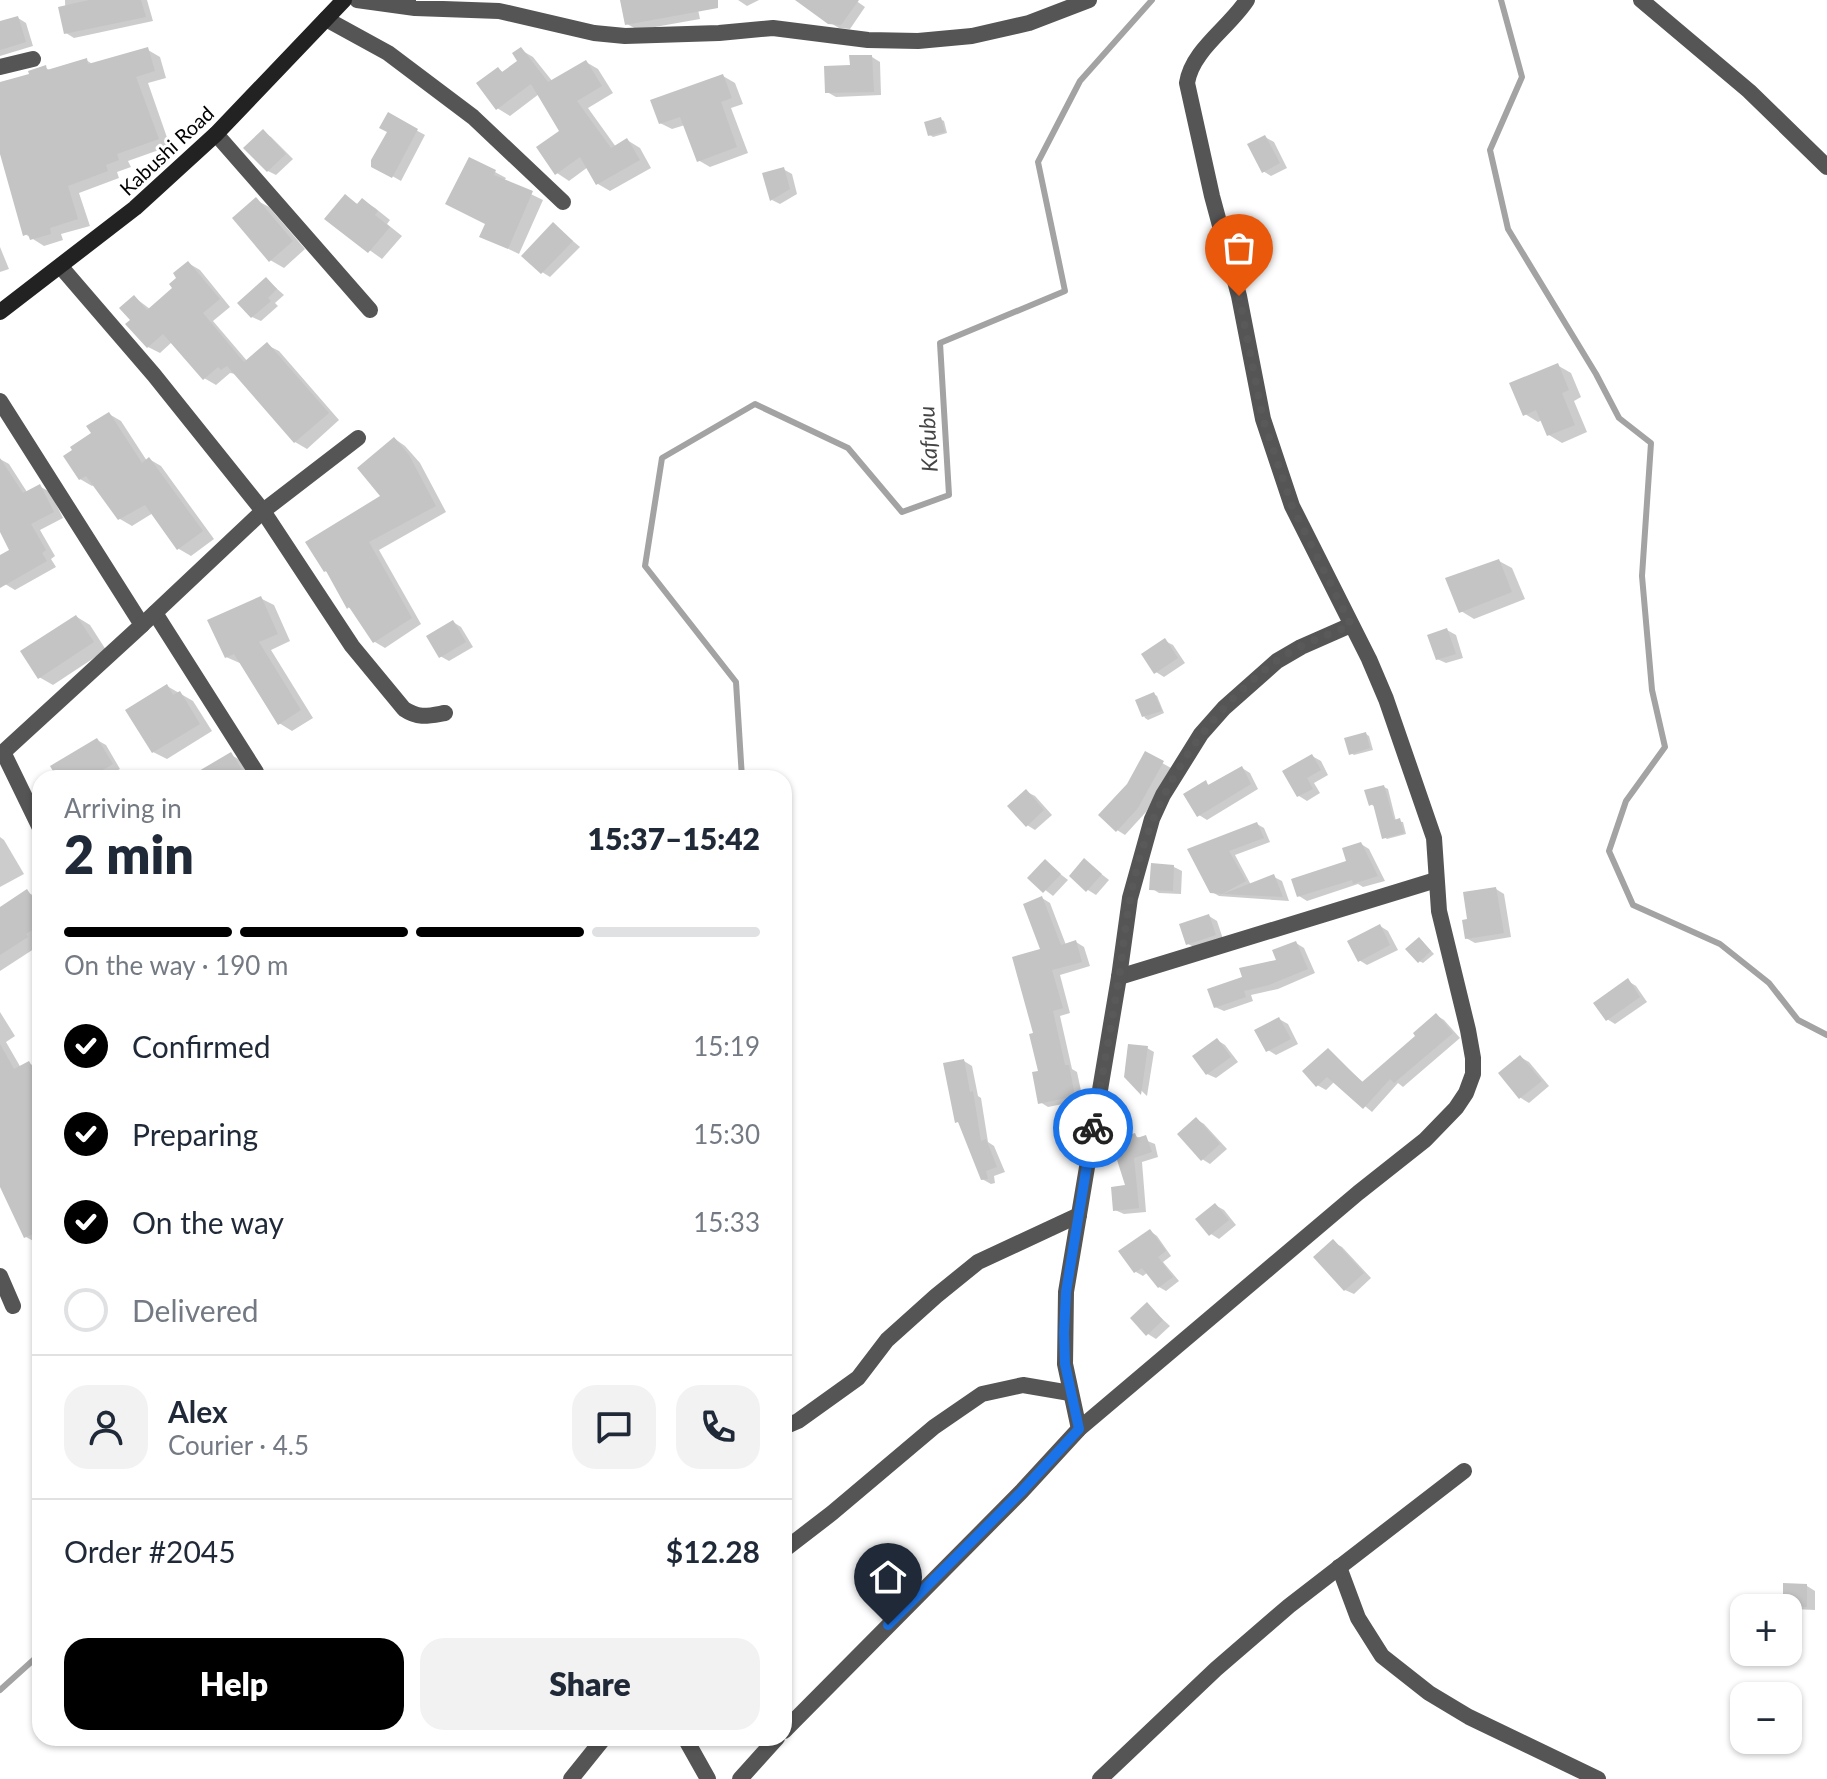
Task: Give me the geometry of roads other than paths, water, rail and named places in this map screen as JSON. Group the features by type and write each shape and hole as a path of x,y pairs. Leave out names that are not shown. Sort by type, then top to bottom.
{"main road":[{"name":"Kabushi Road","path":"0,312 135,208 216,134 344,0"}],"street":[{"path":"357,0 415,8 499,11 594,33 625,36 773,28 868,40 918,41 972,36 1029,23 1089,0"},
{"path":"792,1723 1021,1492 1079,1429 1425,1140 1456,1108 1473,1074 1473,1058 1439,911 1434,838 1380,685 1292,506 1263,419 1239,296 1187,83 1189,70 1197,57 1234,19 1247,0"},
{"path":"1641,0 1749,91 1827,167"},
{"path":"326,19 388,53 473,117 563,202"},
{"path":"0,67 33,59"},
{"path":"216,134 370,310"},
{"path":"61,267 154,375 263,511 352,646 404,709 415,716 425,717 445,713"},
{"path":"0,401 142,625"},
{"path":"32,812 2,754 263,511 358,438"},
{"path":"155,613 255,770"},
{"path":"1079,1429 1065,1364 1066,1292 1130,898 1145,839 1163,795 1201,734 1224,708 1277,661 1351,625"},
{"path":"1119,977 1436,880"},
{"path":"792,1424 858,1378 887,1340 978,1262 1079,1215"},
{"path":"0,1276 13,1306"},
{"path":"792,1543 934,1427 982,1394 1023,1385 1070,1393"},
{"path":"1100,1779 1216,1669 1289,1606 1464,1471"},
{"path":"1339,1567 1358,1618 1382,1656 1429,1693 1469,1717 1598,1779"},
{"path":"571,1779 598,1746"},
{"path":"689,1746 708,1779"},
{"path":"740,1779 770,1746"}],"waterway":[{"name":"Kafubu","path":"742,770 736,682 645,566 662,458 755,404 848,448 902,512 949,495 940,343 1065,291 1038,162 1080,81 1152,0"},
{"path":"1501,0 1522,77 1490,150 1508,229 1596,374 1619,418 1651,443 1642,576 1652,690 1665,747 1626,801 1609,851 1633,905 1720,944 1769,983 1798,1020 1827,1035"},
{"name":"Kafubu","path":"0,1690 32,1661"}]}
